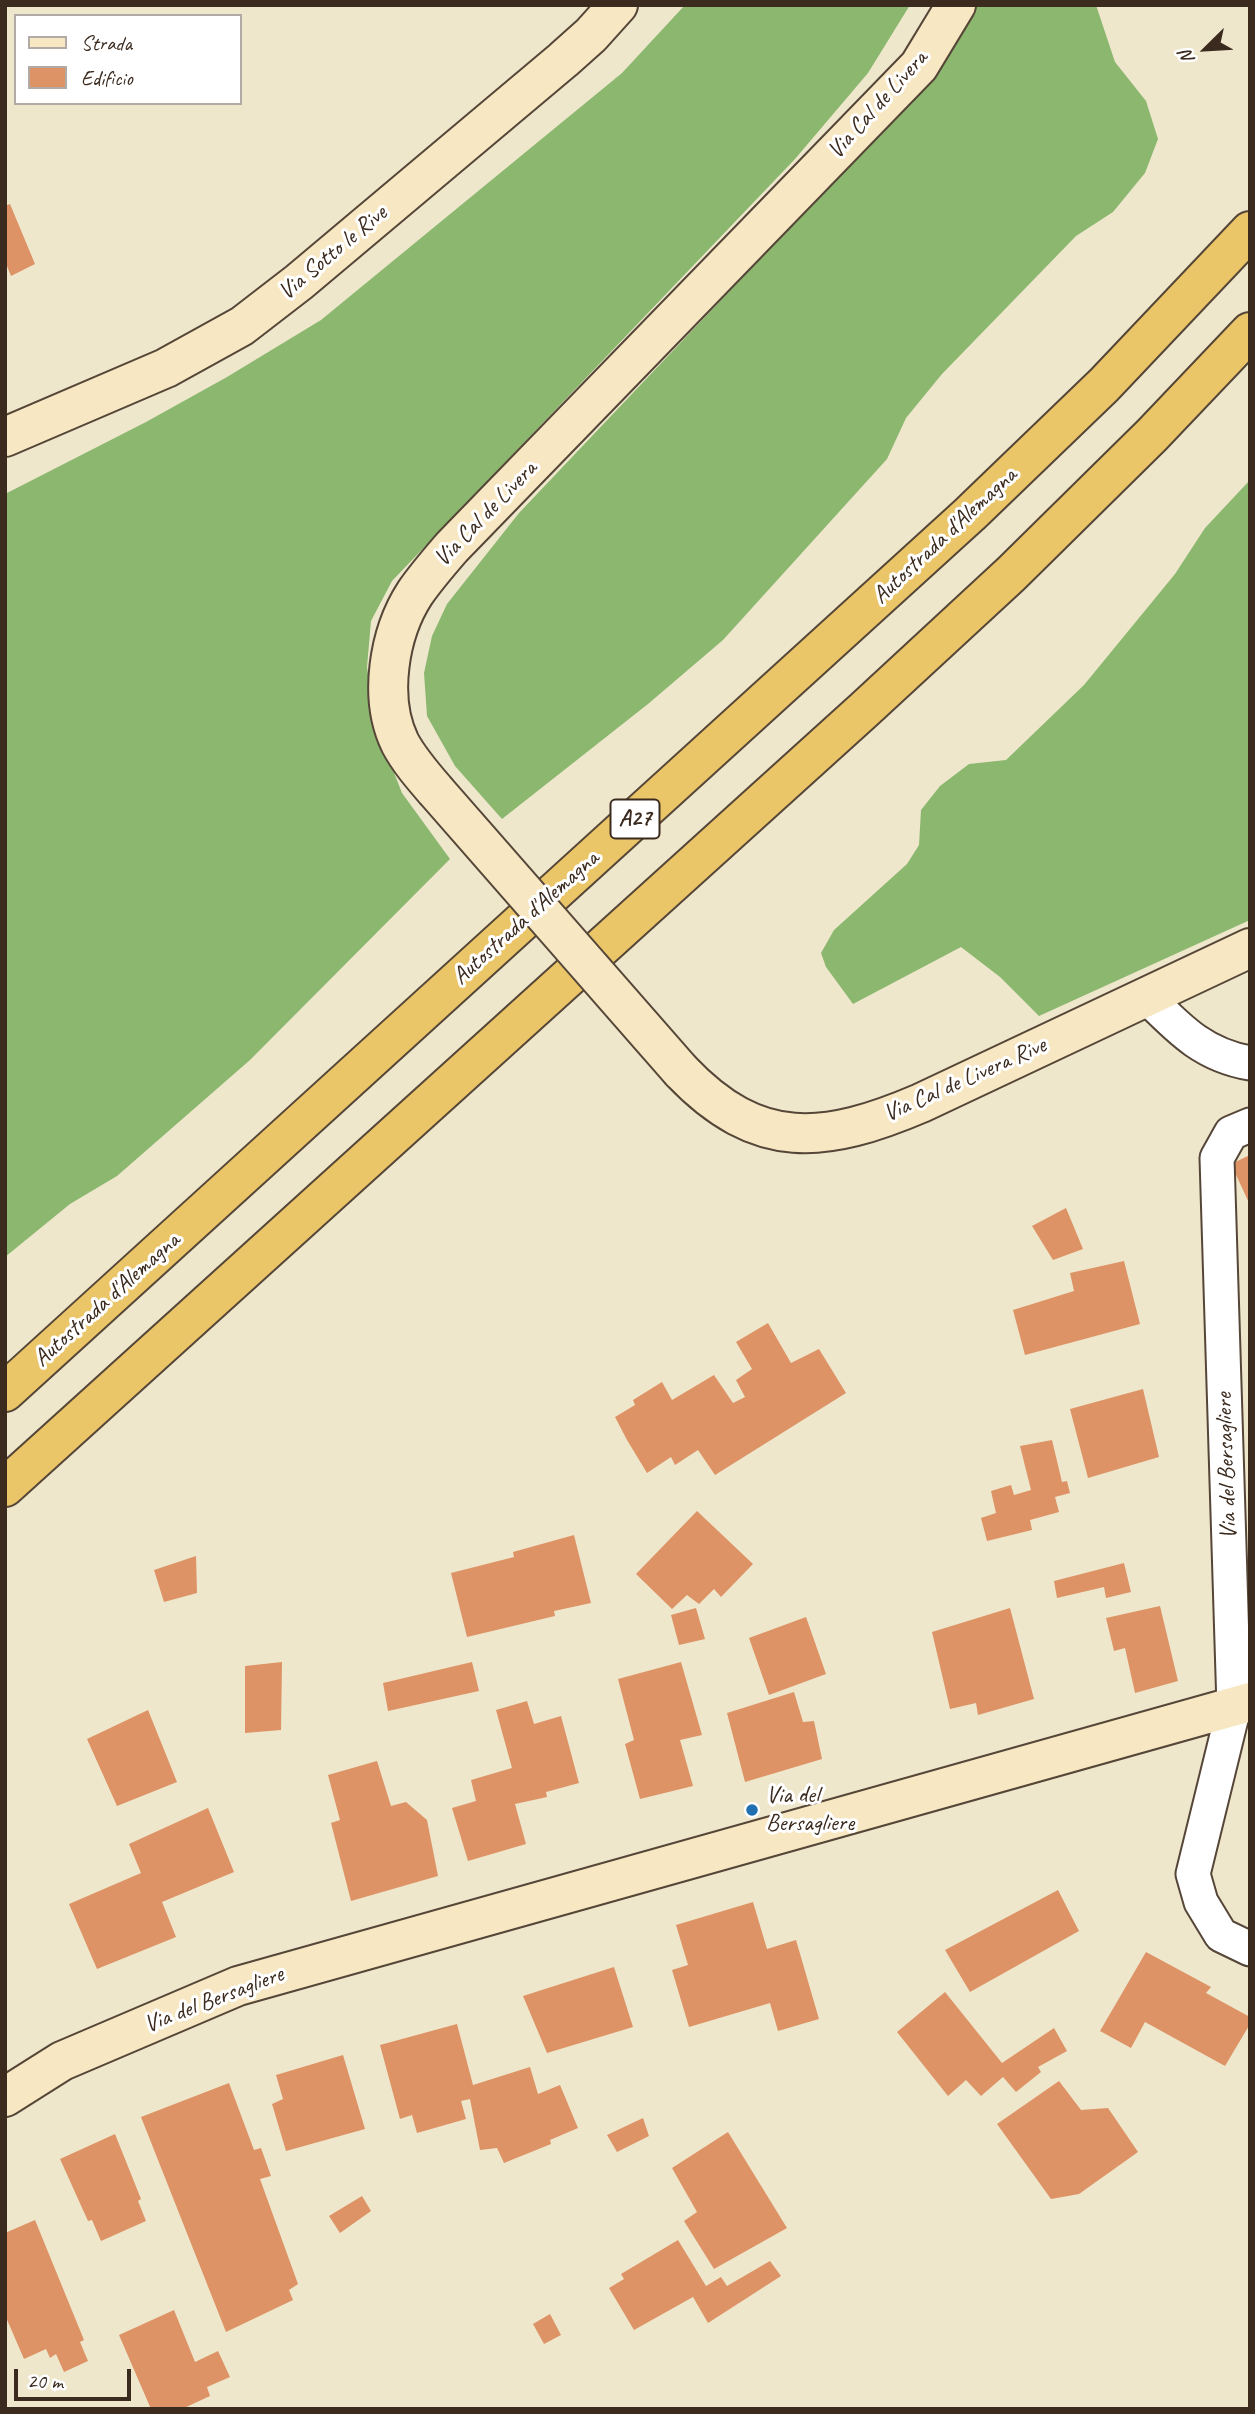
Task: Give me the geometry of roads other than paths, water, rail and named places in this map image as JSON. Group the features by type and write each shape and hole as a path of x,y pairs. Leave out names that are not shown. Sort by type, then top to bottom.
{"highway":[{"name":"Autostrada d'Alemagna","path":"5,1392 970,514 1104,385 1250,231"},
{"path":"5,1487 855,719 1001,583 1152,435 1250,332"}],"street":[{"name":"Via Sotto le Rive","path":"5,437 166,368 242,326 310,273 563,60 591,35 618,5"},
{"name":"Via Cal de Livera","path":"681,1071 435,790 399,742 391,715 389,690 393,645 413,596 452,547 919,66 956,5"},
{"name":"Via Cal de Livera Rive","path":"681,1071 702,1092 742,1120 786,1131 835,1131 888,1117 1250,948"},
{"path":"1147,997 1184,1035 1230,1059 1250,1063"},
{"name":"Via del Bersagliere","path":"5,2097 62,2061 238,1986 1242,1704 1217,1158 1231,1133 1250,1125"},
{"path":"1242,1704 1193,1874 1200,1902 1221,1935 1250,1949"}],"place":[{"name":"Via del Bersagliere","path":"752,1810"}]}
